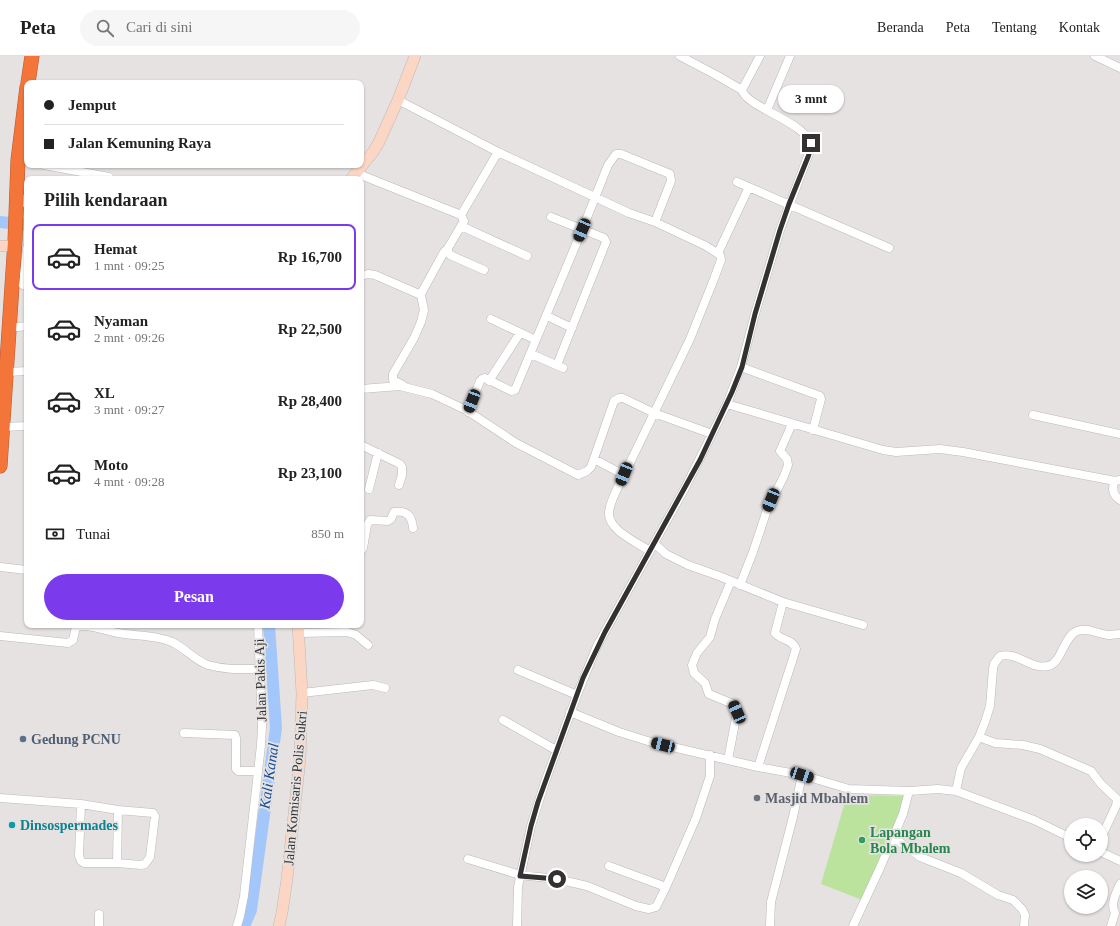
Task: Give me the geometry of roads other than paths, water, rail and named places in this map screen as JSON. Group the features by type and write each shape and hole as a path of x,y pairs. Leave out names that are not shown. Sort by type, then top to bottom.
{"highway":[{"path":"28,80 32,56"},
{"path":"0,466 7,372 4,355 9,328 21,285 20,199 24,131"}],"main road":[{"path":"364,163 373,152 398,100 413,58"},
{"path":"354,176 360,168"},
{"path":"0,246 20,242"},
{"name":"Jalan Komisaris Polis Sukri","path":"279,926 288,879 300,759 302,693 299,629"}],"street":[{"path":"517,926 518,887 531,826 570,712 598,646 700,460 727,404 742,367 755,314 789,204 808,157 811,144 805,134 747,99 743,95 742,90 680,56"},
{"path":"742,90 760,56"},
{"path":"767,110 790,56"},
{"path":"1094,56 1120,68"},
{"path":"398,100 498,152 595,198 629,213 655,222 718,253 721,260 693,333 624,474 610,508 610,521 617,530 682,562 783,602 863,625"},
{"path":"461,215 498,152"},
{"path":"468,412 480,381 483,378 510,390 515,390 547,316 608,165 616,154 621,154 667,172 671,177 671,181 655,222"},
{"path":"60,168 104,176"},
{"path":"364,180 461,215 464,219 433,271 421,295 424,310 421,322 414,338 392,374 393,380 407,387 432,394 450,402 516,443 576,474 587,472 591,467 614,401 620,398 623,398 654,413 712,434"},
{"path":"737,182 889,248"},
{"path":"718,253 749,187"},
{"path":"531,354 560,366 572,328 606,242 604,238 551,217"},
{"path":"461,226 527,256"},
{"path":"448,248 450,255 484,270"},
{"path":"364,275 375,275 421,295"},
{"path":"547,316 572,328"},
{"path":"491,319 536,340"},
{"path":"9,328 24,326"},
{"path":"489,381 520,333"},
{"path":"742,367 821,397 813,430"},
{"path":"7,372 24,371"},
{"path":"364,389 392,386 407,387"},
{"path":"727,404 883,450 896,452 940,449 1117,480 1112,488 1120,500"},
{"path":"1033,415 1120,434"},
{"path":"740,585 767,510 788,465 788,462 780,451 792,424"},
{"path":"2,427 24,426"},
{"path":"364,446 402,467 402,475 399,485"},
{"path":"368,489 378,453"},
{"path":"594,459 624,474"},
{"path":"364,542 367,525 370,520 388,521 391,519 394,512 408,514 412,521 413,528"},
{"path":"0,567 24,570"},
{"path":"728,760 737,712 733,704 708,692 706,683 694,673 692,665 697,653 710,637 715,619 731,581"},
{"path":"758,767 796,649 793,643 775,633 783,602"},
{"path":"0,636 68,643 73,640 76,628"},
{"path":"93,628 170,641 200,661 220,668 260,669"},
{"name":"Jalan Pakis Aji","path":"237,926 244,896 261,746 262,726 258,628"},
{"path":"299,629 347,632 356,635 368,645"},
{"path":"956,791 961,768 979,737 985,722 990,706 990,689 994,664 1000,656 1009,655 1034,665 1048,666 1053,664 1071,635 1077,631 1089,630 1108,635 1120,634"},
{"path":"518,670 577,695"},
{"path":"302,693 372,685 385,688"},
{"path":"570,712 619,732 658,743 699,754 710,755 758,767 802,775 828,784 854,790 909,791 938,788 956,791 1034,820 1064,835"},
{"path":"503,720 556,750"},
{"path":"184,733 234,736 236,738 236,769 238,771 257,771"},
{"path":"979,737 995,743 1023,745 1040,749 1091,771 1101,784 1117,799 1116,806 1108,823"},
{"path":"468,859 520,876 557,879 587,886 636,906 650,909 656,907 696,818 710,776 710,755"},
{"path":"770,926 771,902 793,817 802,775"},
{"path":"853,926 903,814 909,791"},
{"path":"0,798 81,804 118,810 153,813 155,816 150,857 148,862 140,865 84,863 81,861 79,856 81,804"},
{"path":"117,863 118,810"},
{"path":"893,837 920,857 961,873 998,895 1012,900 1022,910 1025,916 1024,926"},
{"path":"1108,855 1120,861"},
{"path":"609,866 666,887"},
{"path":"1111,926 1117,914 1113,909 1113,904 1120,884"},
{"path":"99,914 99,926"}],"waterway":[{"name":"Kali Kanal","path":"0,222 24,225"},
{"name":"Kali Kanal","path":"244,926 251,910 276,728 269,628"}],"place":[{"name":"Gedung PCNU","path":"23,739"},
{"name":"Masjid Mbahlem","path":"757,798"},
{"name":"Dinsospermades","path":"12,825"},
{"name":"Lapangan Bola Mbalem","path":"862,840"}]}
